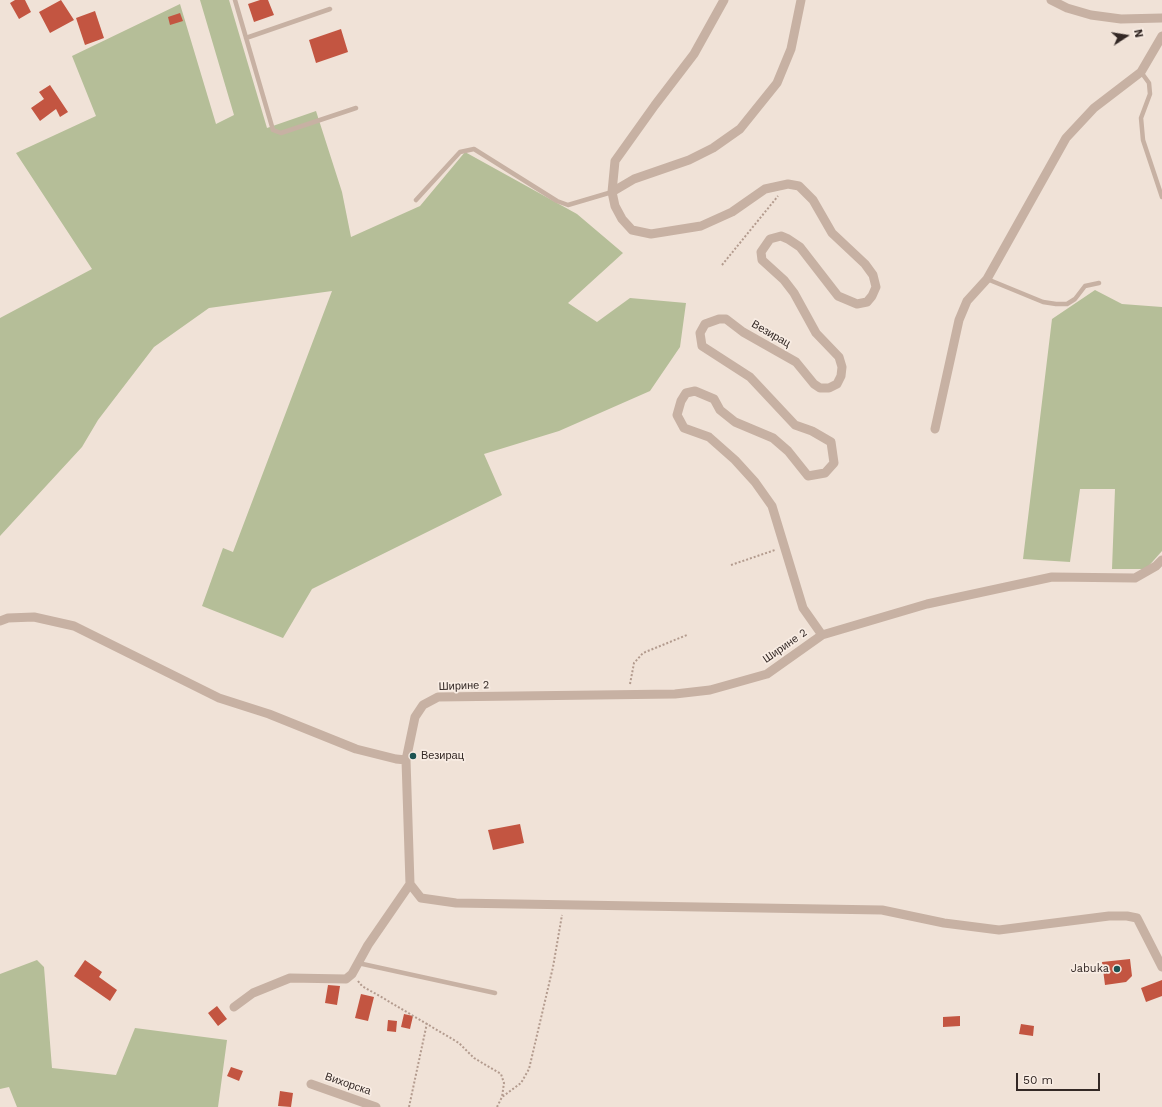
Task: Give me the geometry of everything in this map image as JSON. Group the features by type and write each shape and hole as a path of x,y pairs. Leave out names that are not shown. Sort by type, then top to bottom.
{"street":[{"path":"724,0 694,54 615,161 612,192 615,206 622,219 632,230 651,234 701,226 732,212 765,189 788,184"},
{"path":"612,192 634,179 689,160 713,148 740,129 777,83 791,49 801,0"},
{"path":"1051,0 1067,8 1091,15 1121,19 1162,18"},
{"path":"936,429 959,320 967,301 987,279 1066,138 1094,108 1141,72 1162,36"},
{"name":"Везирац","path":"788,184 799,186 813,200 832,233 865,264 873,275 876,287 872,296 867,302 858,304 838,296 800,247 788,239 780,236 770,238 761,252 762,260 784,280 794,294 816,333 839,357 842,367 839,380 836,384 829,388 820,388 814,384 796,362 743,332 726,319 719,319 705,324 700,334 702,346 750,377 795,426 812,431 831,442 834,463 825,473 808,476 788,451 773,438 735,422 720,410 714,399 695,391 686,393 680,401 678,415 684,428 709,437 735,460 755,482 772,506 803,608 822,635"},
{"name":"Ширине 2","path":"410,884 406,760 415,717 423,705 438,697 675,694 710,690 767,674 822,635 927,604 1052,577 1135,578 1156,566 1162,560"},
{"path":"0,621 8,618 34,616 74,626 219,698 268,714 356,749 406,760"},
{"path":"234,1006 253,993 290,978 346,979 352,974 368,945 410,884 421,898 433,901 564,905 882,910 944,923 999,930 1109,916 1127,916 1137,918 1162,967"},
{"name":"Вихорска","path":"311,1084 376,1107"}],"lane":[{"path":"235,0 273,130 282,133 356,108"},
{"path":"246,38 330,9"},
{"path":"1141,72 1149,83 1150,94 1141,118 1143,140 1162,198"},
{"path":"416,200 460,152 474,149 557,201 568,205 612,192"},
{"path":"987,279 1043,302 1056,304 1067,304 1075,299 1085,286 1099,284"},
{"path":"358,964 495,993"}],"path":[{"path":"722,264 788,184"},
{"path":"731,565 784,547"},
{"path":"628,695 634,663 643,653 687,635"},
{"path":"502,1097 525,1078 529,1069 553,967 564,905"},
{"path":"352,974 362,986 459,1043 474,1058 501,1074 504,1084 502,1097 498,1107"},
{"path":"408,1107 427,1023"}],"green space":[{"path":"200,0 229,0 267,128 316,111 342,192 351,237 420,206 465,152 577,214 623,253 568,303 597,322 630,298 686,303 680,347 650,391 559,431 484,454 502,495 312,589 283,638 202,606 223,548 233,552 332,291 209,308 154,347 98,420 82,447 0,536 0,318 92,269 16,153 96,116 72,56 180,4 216,124 234,115"},
{"path":"1095,290 1122,304 1162,307 1162,551 1146,569 1112,569 1115,489 1080,489 1070,562 1023,559 1052,319"},
{"path":"37,960 44,967 52,1068 116,1075 135,1028 227,1040 218,1107 17,1107 9,1087 0,1089 0,974"}],"building":[{"path":"15,0 25,0 31,12 19,19 10,3"},
{"path":"61,0 74,20 50,33 39,12"},
{"path":"260,0 268,0 274,15 254,22 248,4"},
{"path":"95,11 104,38 85,45 76,18"},
{"path":"180,13 183,21 170,25 168,17"},
{"path":"341,29 348,52 316,63 309,40"},
{"path":"50,85 68,112 60,117 56,109 40,121 31,108 44,99 39,92"},
{"path":"520,824 524,843 493,850 488,830"},
{"name":"Jabuka","path":"1130,959 1132,976 1126,982 1105,985 1102,962"},
{"path":"85,960 102,972 99,977 117,990 110,1001 74,976"},
{"path":"1162,980 1162,996 1146,1002 1141,988"},
{"path":"328,985 340,986 337,1005 325,1003"},
{"path":"361,994 374,997 368,1021 355,1018"},
{"path":"217,1006 227,1019 218,1026 208,1013"},
{"path":"404,1014 413,1016 410,1029 401,1027"},
{"path":"960,1016 960,1026 943,1027 943,1017"},
{"path":"388,1020 397,1021 396,1032 387,1031"},
{"path":"1021,1024 1034,1026 1033,1036 1019,1034"},
{"path":"231,1067 243,1071 239,1081 227,1076"},
{"path":"280,1091 293,1093 291,1107 278,1106"}],"place":[{"name":"Везирац","path":"413,756"},
{"name":"Jabuka","path":"1117,969"}]}
